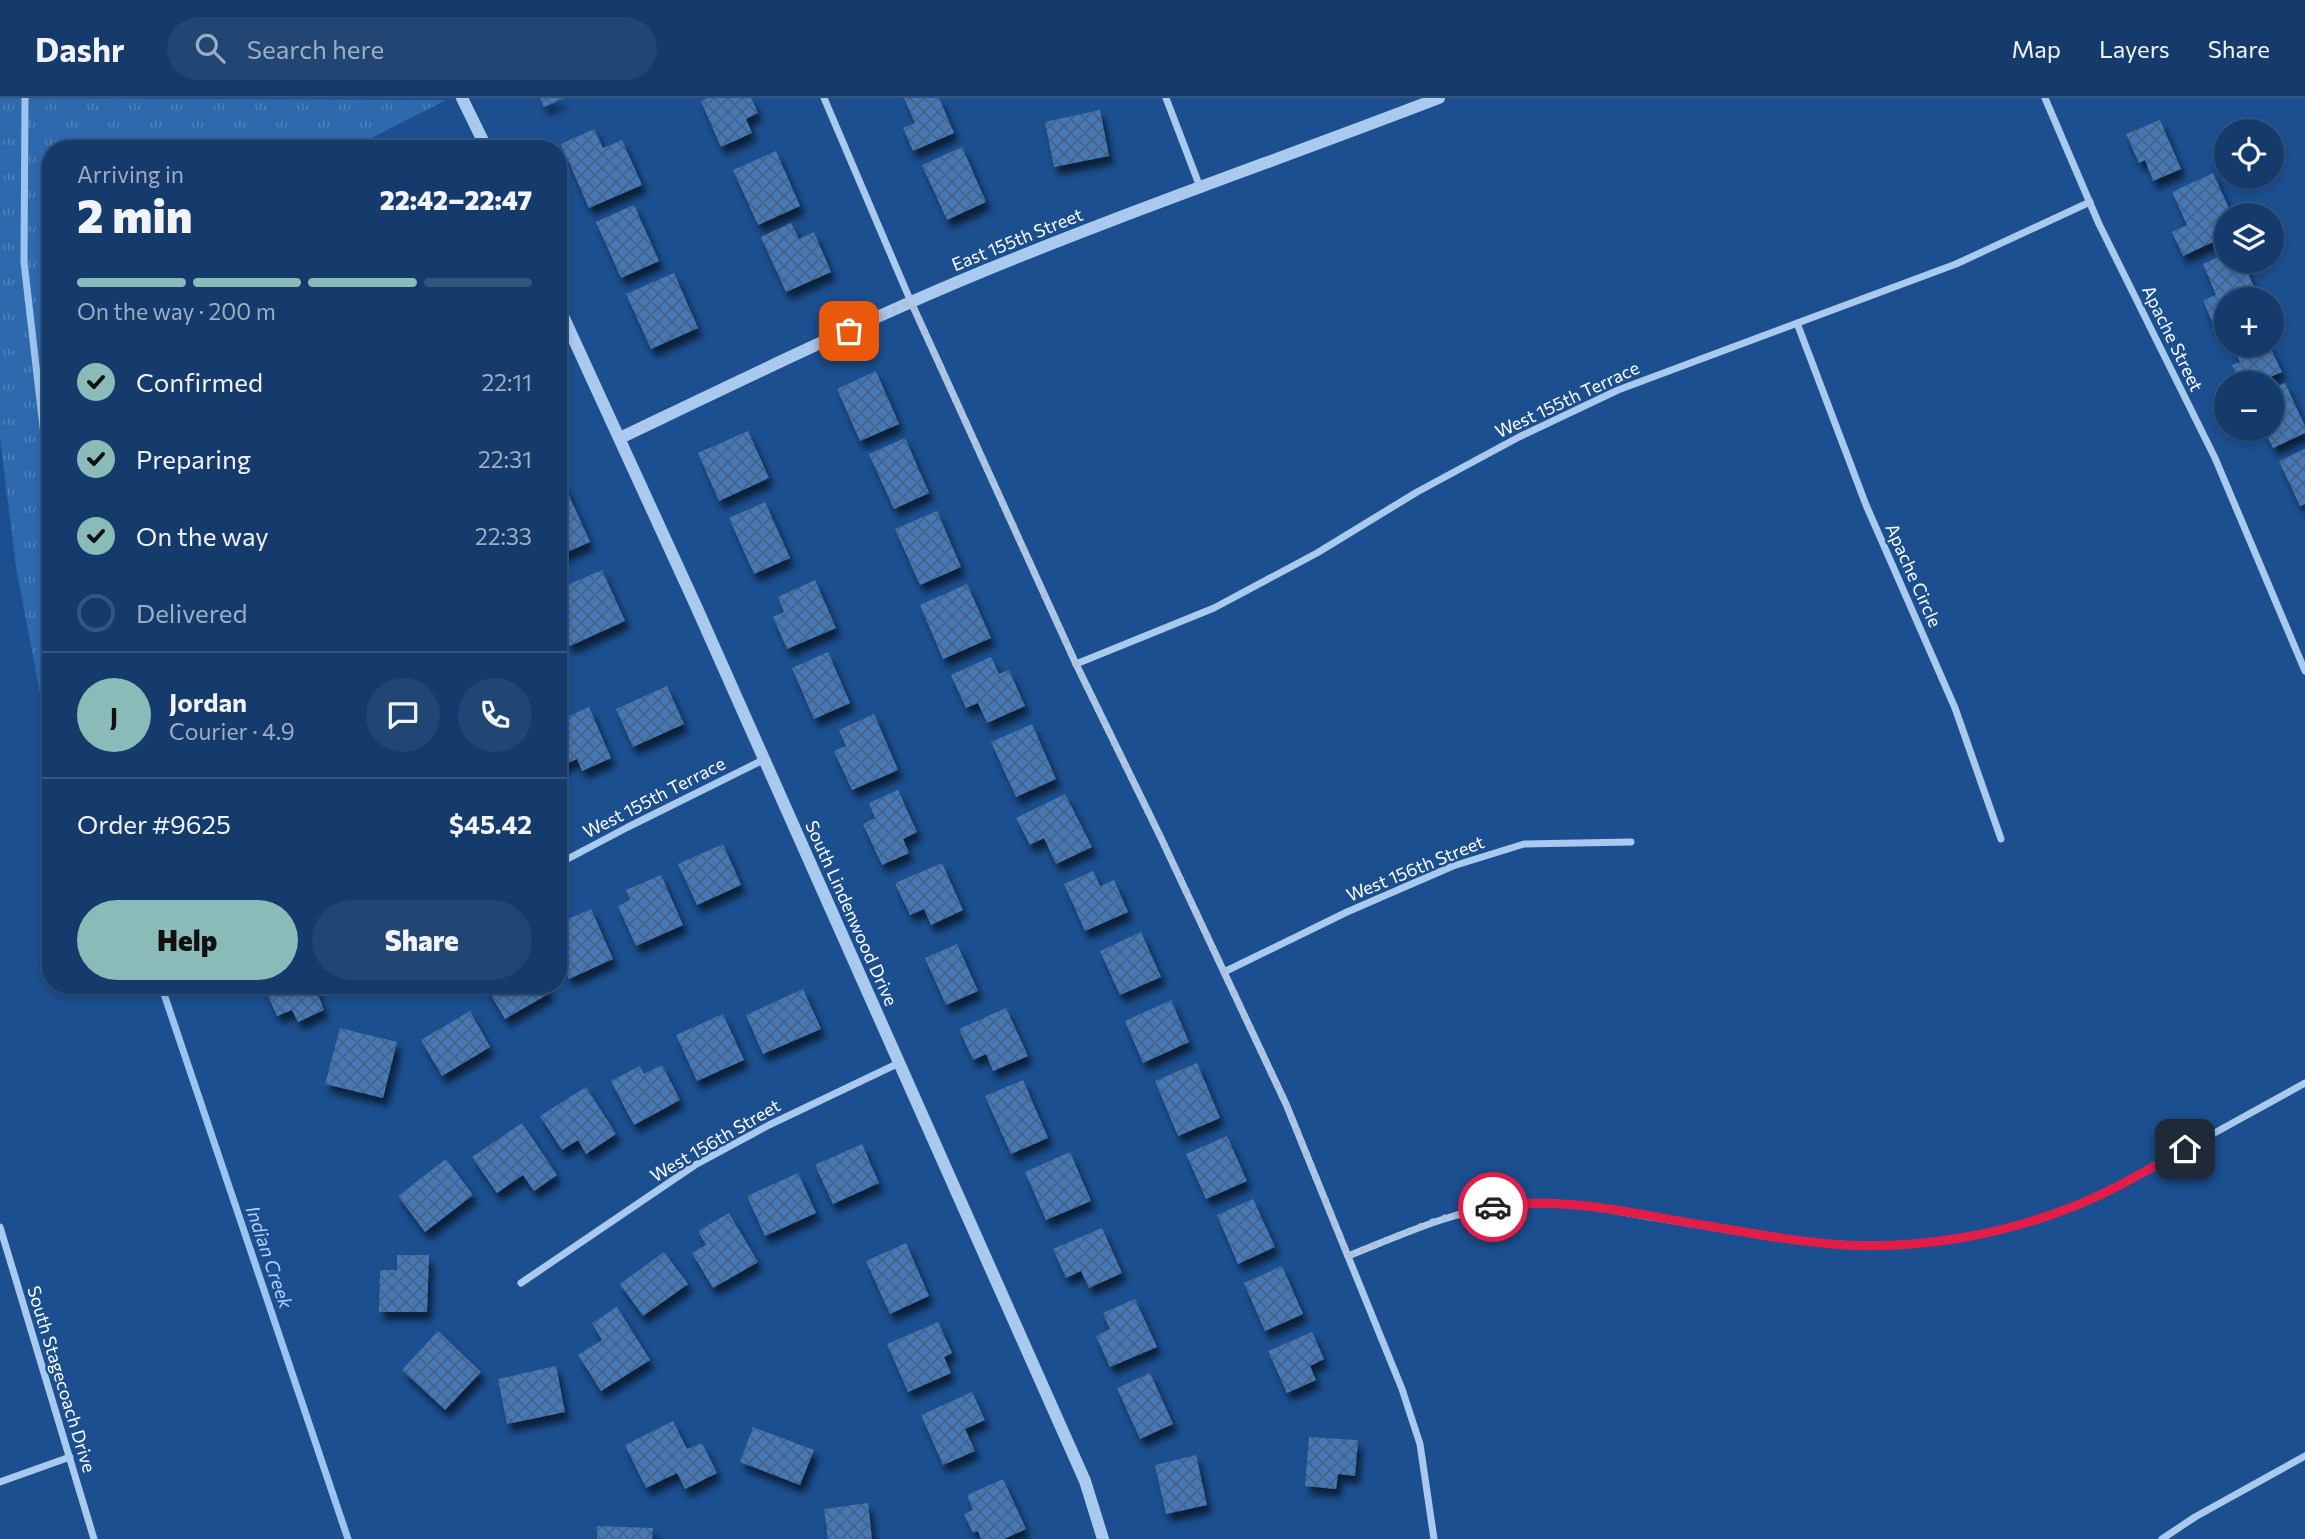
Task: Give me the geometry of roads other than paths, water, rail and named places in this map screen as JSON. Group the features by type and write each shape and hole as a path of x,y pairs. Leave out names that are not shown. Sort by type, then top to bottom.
{"street":[{"path":"461,98 482,140"},
{"path":"824,98 911,302 1076,664 1286,1104 1402,1389 1420,1444 1434,1539"},
{"path":"1166,98 1200,187"},
{"name":"East 155th Street","path":"620,438 911,302 1142,207 1267,164 1439,98"},
{"name":"Apache Street","path":"2045,98 2090,202 2215,458 2305,671"},
{"name":"West 155th Terrace","path":"1076,664 1214,608 1317,553 1417,492 1520,437 1618,390 1956,264 2090,202"},
{"name":"Apache Circle","path":"1797,323 1866,505 1955,708 2001,839"},
{"name":"South Lindenwood Drive","path":"567,324 765,760 1085,1481 1103,1539"},
{"name":"West 155th Terrace","path":"567,859 765,760"},
{"name":"West 156th Street","path":"1224,972 1347,912 1453,866 1524,844 1631,842"},
{"name":"West 156th Street","path":"521,1283 695,1165 769,1125 899,1063"},
{"path":"1348,1256 1440,1219 1531,1203 1577,1204 1824,1243 1893,1245 1960,1238 2006,1229 2072,1207 2114,1189 2305,1083"},
{"name":"South Stagecoach Drive","path":"0,1227 94,1539"},
{"path":"2162,1539 2194,1517 2305,1456"},
{"path":"0,1482 70,1457"}],"waterway":[{"name":"Indian Creek","path":"25,98 24,262 42,418"},
{"name":"Indian Creek","path":"164,994 348,1539"}]}
